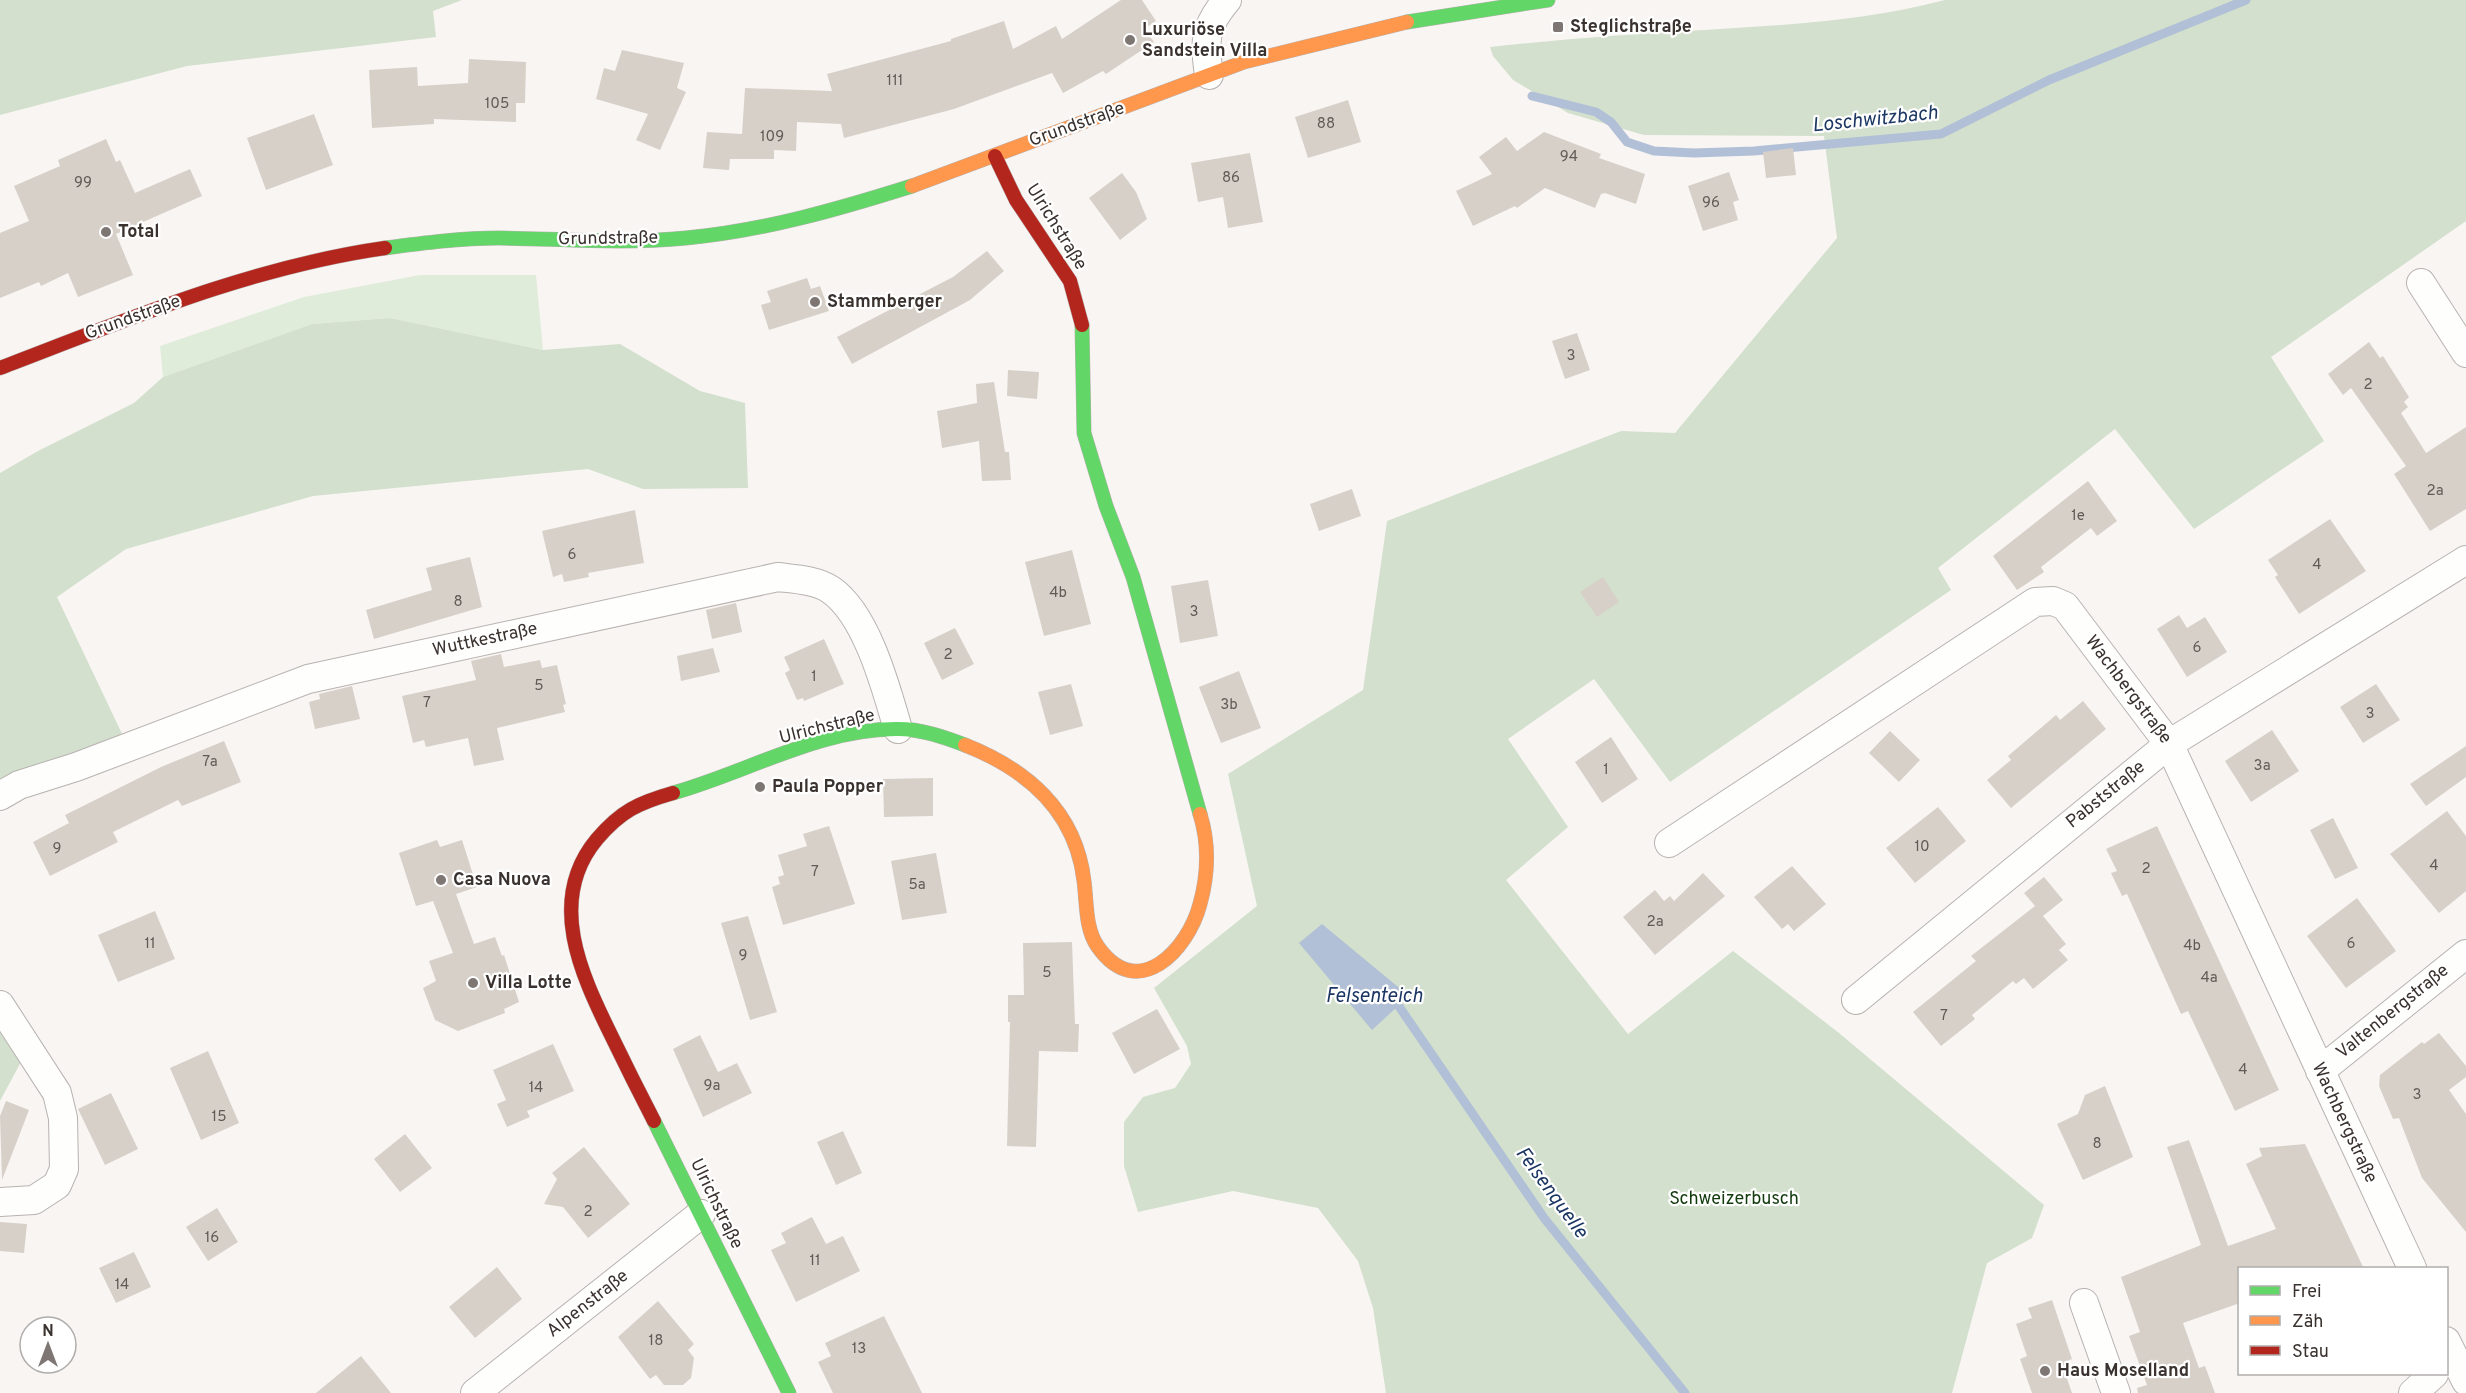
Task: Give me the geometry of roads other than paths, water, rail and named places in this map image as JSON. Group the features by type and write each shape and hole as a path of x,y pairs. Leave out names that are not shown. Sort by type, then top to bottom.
{"street":[{"path":"1209,75 1204,46 1214,15 1227,0"},
{"name":"Grundstraße","path":"0,368 212,288 297,265 428,242 496,238 605,241 675,238 765,225 842,208 994,156 1244,62 1425,18 1533,1"},
{"name":"Ulrichstraße","path":"789,1393 702,1214 592,998 574,949 570,893 588,848 626,810 792,753 844,738 898,729 940,736 977,750 1013,768 1044,793 1081,860 1094,939 1113,963 1131,971 1148,970 1167,963 1189,934 1201,907 1205,885 1208,859 1205,830 1133,577 1106,506 1084,433 1082,321 1070,281 1016,200 994,156"},
{"path":"2421,283 2466,353"},
{"name":"Pabststraße","path":"1856,1000 2169,744 2466,560"},
{"name":"Wuttkestraße","path":"0,796 19,785 308,679 778,577 795,579 830,589 850,608 885,685 898,729"},
{"name":"Wachbergstraße","path":"1669,843 2035,602 2044,600 2065,606 2169,744 2411,1267"},
{"name":"Valtenbergstraße","path":"2320,1071 2466,954"},
{"path":"0,1005 57,1093 63,1118 64,1169 57,1185 34,1200 0,1202"},
{"name":"Alpenstraße","path":"475,1393 702,1214"},
{"path":"2084,1303 2116,1393"},
{"path":"2413,1393 2434,1375"}],"water":[{"name":"Felsenteich","path":"1322,924 1409,996 1372,1030 1299,943"}],"waterway":[{"name":"Loschwitzbach","path":"1532,96 1596,112 1611,122 1627,142 1654,151 1694,153 1754,151 1941,134 2049,80 2246,0"},
{"name":"Felsenquelle","path":"1398,1005 1544,1218 1685,1393"}],"place":[{"name":"Steglichstraße","path":"1558,27"},
{"name":"Luxuriöse Sandstein Villa","path":"1130,40"},
{"name":"Total","path":"106,232"},
{"name":"Stammberger","path":"815,302"},
{"name":"Paula Popper","path":"760,787"},
{"name":"Casa Nuova","path":"441,880"},
{"name":"Villa Lotte","path":"473,983"},
{"name":"Haus Moselland","path":"2045,1371"}],"park label":[{"name":"Schweizerbusch","path":"1734,1199"}]}
